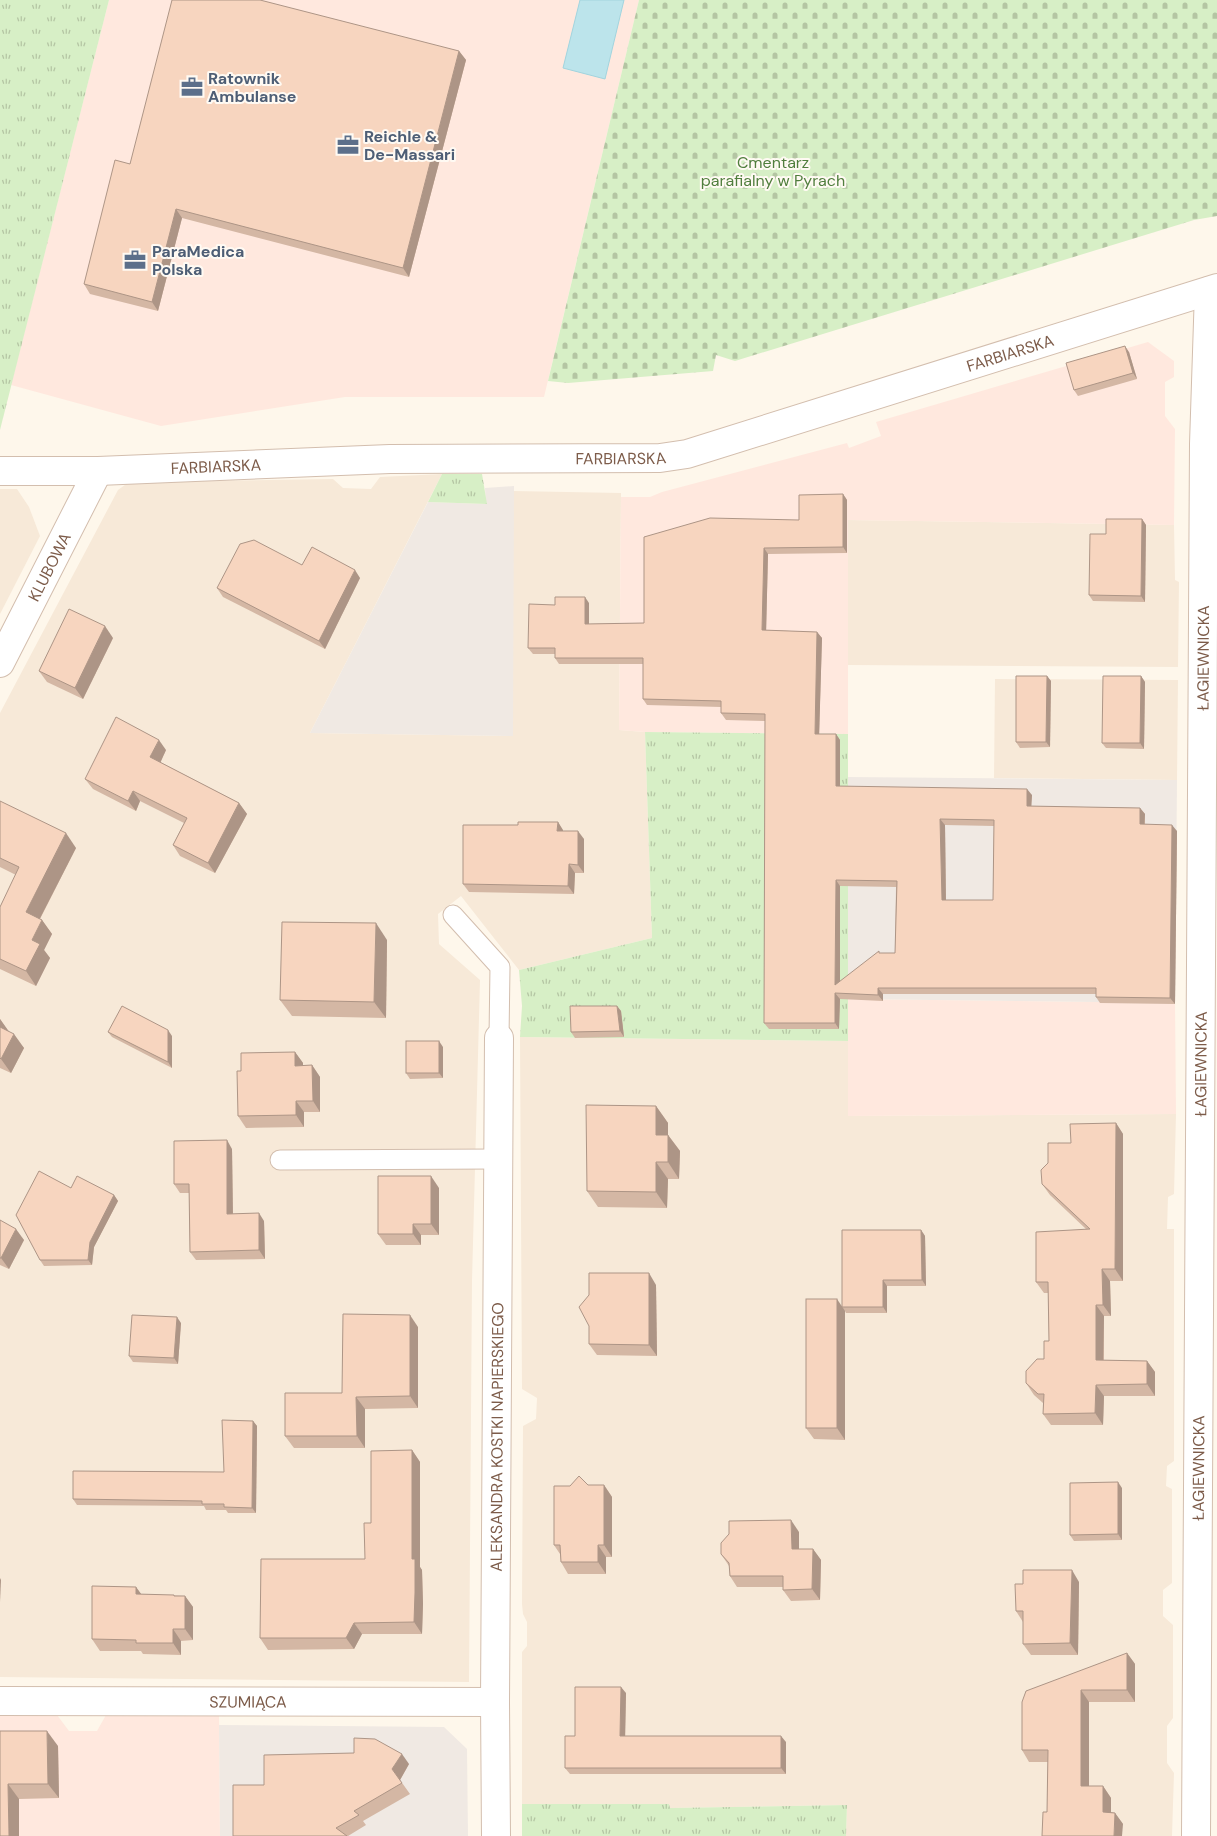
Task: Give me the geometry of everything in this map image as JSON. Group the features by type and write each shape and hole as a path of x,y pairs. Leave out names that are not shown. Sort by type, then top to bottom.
{"street":[{"name":"FARBIARSKA","path":"0,471 98,471 390,459 660,458 687,454 1213,289"},
{"name":"ŁAGIEWNICKA","path":"1196,1836 1209,977 1204,444 1213,289"},
{"name":"KLUBOWA","path":"0,663 98,471"},
{"name":"ALEKSANDRA KOSTKI NAPIERSKIEGO","path":"496,1836 495,1702 499,1038"},
{"name":"SZUMIĄCA","path":"0,1701 495,1702"}],"lane":[{"path":"453,915 500,967 499,1038"},
{"path":"280,1160 498,1159"}],"shaded area":[{"path":"109,0 639,0 544,397 345,397 161,426 11,385"},
{"path":"1148,342 1174,361 1174,377 1165,382 1165,416 1175,429 1174,525 848,520 848,734 645,732 619,730 621,497 650,497 662,492 847,443 849,448 881,436 876,422"},
{"path":"442,474 310,733 512,736 513,491 621,493 619,730 645,732 652,938 519,970 461,896 438,914 439,944 480,980 472,1281 469,1682 0,1677 0,713 118,490 129,482 333,479 343,488 371,489 380,477"},
{"path":"514,486 513,736 310,733 428,502 486,504 485,488"},
{"path":"0,489 17,489 29,507 40,536 0,614"},
{"path":"847,520 1174,525 1175,580 1179,582 1178,667 848,665"},
{"path":"995,679 1178,680 1177,780 994,778"},
{"path":"848,777 1177,780 1175,1003 848,999"},
{"path":"848,999 1175,1003 1176,1114 848,1116"},
{"path":"520,1037 848,1041 848,1116 1176,1114 1174,1194 1168,1197 1167,1229 1174,1229 1174,1461 1167,1466 1166,1486 1172,1489 1172,1583 1163,1590 1163,1616 1173,1625 1173,1718 1167,1726 1167,1763 1174,1773 1172,1836 846,1836 847,1805 670,1808 669,1804 522,1804 522,1652 527,1646 527,1622 523,1614 522,1604 523,1426 536,1419 537,1398 522,1389"},
{"path":"219,1714 220,1836 0,1836 0,1715 57,1715 69,1731 97,1731 106,1715"},
{"path":"219,1725 444,1727 467,1749 468,1836 220,1836"}],"green space":[{"path":"0,0 109,0 0,430"},
{"name":"Cmentarz parafialny w Pyrach","path":"639,0 1217,0 1217,216 1194,220 735,361 716,355 713,371 568,383 548,381"},
{"path":"442,474 482,474 487,504 428,502"},
{"path":"645,732 848,734 848,1041 520,1037 522,1006 519,970 652,938"},
{"path":"522,1804 669,1804 670,1808 847,1805 846,1836 522,1836"}],"water":[{"path":"580,0 624,0 605,79 563,68"}],"building":[{"path":"172,0 260,0 459,51 403,268 176,209 152,302 84,284 115,160 130,164"},
{"path":"1125,346 1133,373 1074,390 1066,363"},
{"path":"843,494 843,547 764,548 762,630 817,632 815,734 836,734 836,786 1027,789 1027,806 1140,808 1140,824 1172,825 1170,998 1096,997 1096,988 878,988 878,995 835,993 835,1023 764,1023 765,714 721,713 721,701 643,699 643,658 555,658 555,648 528,648 529,604 555,605 555,597 585,597 585,624 644,623 644,537 710,518 799,520 799,495","holes":["940,819 994,820 993,900 942,900","836,880 897,881 895,953 879,953 879,951 835,985"]},
{"path":"1106,519 1142,519 1141,596 1089,595 1090,534 1106,534"},
{"path":"254,540 302,565 312,547 355,570 319,641 217,588 240,544"},
{"path":"69,609 105,626 75,688 39,671"},
{"path":"1016,676 1047,676 1046,742 1016,742"},
{"path":"1103,676 1141,676 1140,743 1102,743"},
{"path":"116,717 159,740 150,757 239,803 208,863 173,845 187,818 133,791 128,801 85,779"},
{"path":"0,801 66,833 26,912 42,920 32,940 40,944 26,971 0,959 0,907 19,867 0,858"},
{"path":"518,822 558,822 557,831 578,831 578,865 569,864 568,886 463,884 463,825 518,825"},
{"path":"282,922 376,923 374,1002 280,1000"},
{"path":"122,1006 168,1030 168,1062 108,1032"},
{"path":"570,1006 617,1006 620,1031 571,1032"},
{"path":"0,1027 14,1034 1,1059 0,1058"},
{"path":"406,1041 439,1041 439,1073 406,1073"},
{"path":"295,1052 295,1066 312,1065 313,1101 296,1101 296,1115 238,1116 237,1071 241,1071 241,1053"},
{"path":"586,1105 656,1106 656,1135 668,1135 668,1162 656,1162 656,1192 587,1191"},
{"path":"1116,1123 1115,1269 1102,1269 1103,1305 1096,1305 1096,1360 1147,1361 1147,1384 1096,1385 1095,1413 1043,1414 1044,1394 1038,1394 1026,1383 1026,1371 1037,1359 1044,1359 1044,1341 1049,1341 1048,1282 1036,1282 1036,1232 1090,1229 1042,1184 1041,1170 1048,1163 1048,1143 1071,1143 1070,1124"},
{"path":"227,1140 227,1214 259,1213 259,1250 190,1252 189,1184 174,1184 174,1141"},
{"path":"39,1171 71,1188 77,1176 114,1195 90,1242 88,1260 40,1260 16,1215"},
{"path":"378,1176 431,1176 431,1224 413,1224 413,1234 378,1234"},
{"path":"0,1220 16,1229 1,1258 0,1258"},
{"path":"842,1230 921,1230 922,1280 883,1280 883,1307 842,1307"},
{"path":"589,1273 649,1273 649,1345 589,1344 589,1326 579,1307 589,1295"},
{"path":"806,1299 837,1299 837,1428 806,1428"},
{"path":"343,1314 410,1315 410,1396 356,1397 357,1436 285,1436 285,1393 342,1393"},
{"path":"132,1315 177,1317 174,1358 129,1356"},
{"path":"222,1420 253,1421 252,1508 224,1507 224,1504 202,1504 202,1501 73,1499 73,1471 224,1472"},
{"path":"412,1450 412,1559 415,1559 414,1622 354,1623 346,1638 260,1638 261,1559 365,1559 364,1523 371,1523 371,1451"},
{"path":"579,1476 588,1485 604,1485 604,1545 598,1545 598,1562 561,1562 560,1545 554,1545 554,1486 570,1486"},
{"path":"1118,1482 1118,1534 1070,1535 1070,1483"},
{"path":"791,1520 792,1549 813,1549 812,1589 783,1590 783,1576 730,1576 729,1563 721,1554 721,1543 729,1534 729,1521"},
{"path":"1023,1570 1072,1570 1070,1643 1023,1644 1023,1611 1016,1611 1015,1584 1023,1584"},
{"path":"92,1586 136,1587 136,1594 185,1596 185,1629 173,1629 173,1643 136,1643 136,1640 92,1639"},
{"path":"1127,1653 1127,1690 1081,1690 1081,1786 1103,1786 1103,1812 1115,1813 1114,1836 1042,1836 1043,1812 1047,1812 1048,1750 1022,1750 1022,1702 1026,1691"},
{"path":"575,1687 621,1687 620,1736 781,1736 781,1768 565,1768 565,1736 575,1736"},
{"path":"0,1731 47,1731 48,1784 8,1784 9,1836 0,1836"},
{"path":"354,1738 375,1739 402,1754 392,1769 402,1783 354,1811 359,1815 336,1828 347,1836 233,1836 233,1785 264,1785 264,1755 354,1753"}],"place":[{"name":"Ratownik Ambulanse","path":"192,87"},
{"name":"Reichle & De-Massari","path":"348,145"},
{"name":"ParaMedica Polska","path":"135,260"}]}
